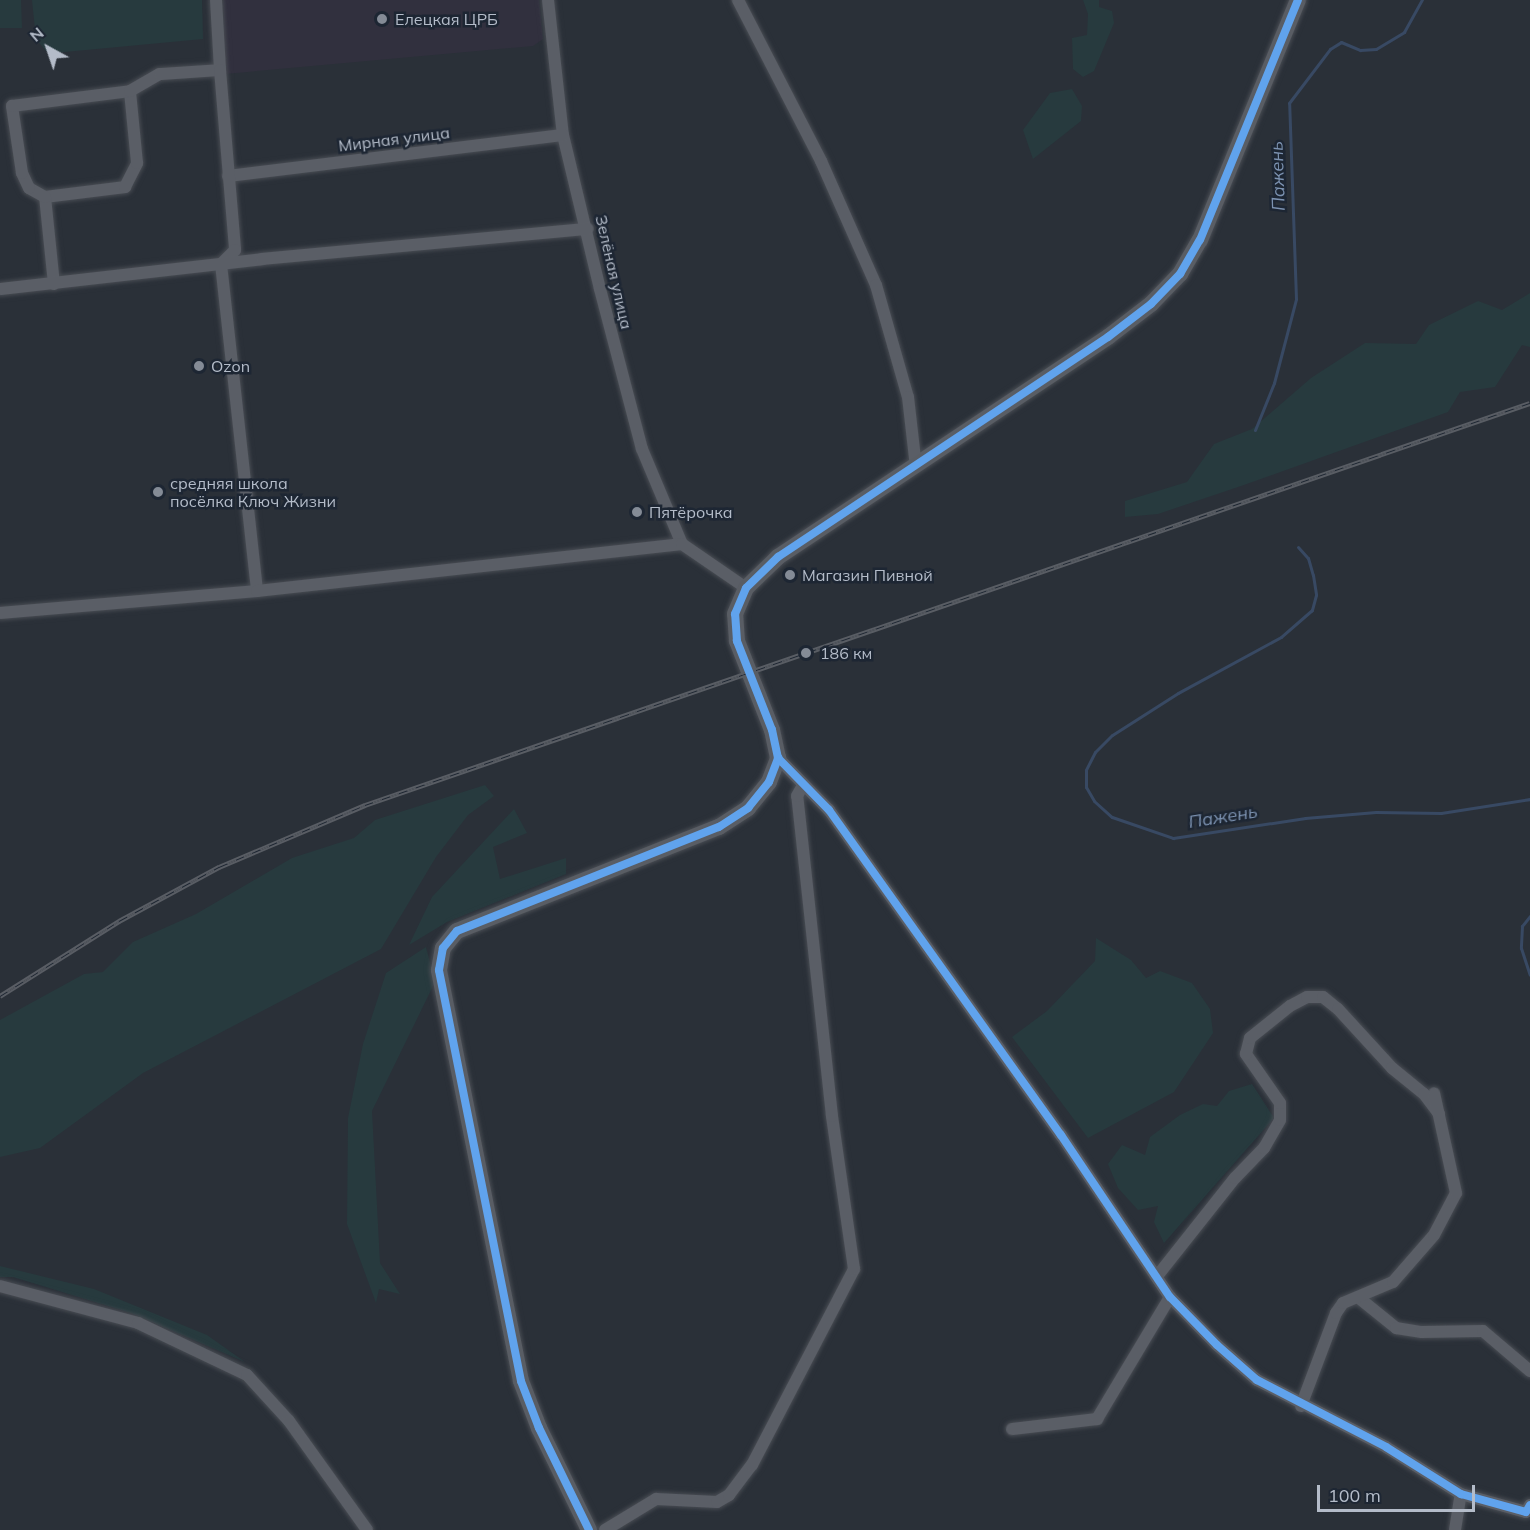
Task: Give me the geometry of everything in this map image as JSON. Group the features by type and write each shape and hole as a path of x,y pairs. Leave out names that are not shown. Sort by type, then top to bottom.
{"street":[{"path":"216,0 219,70 235,250 221,264"},
{"name":"Зелёная улица","path":"548,0 563,135 642,449 682,544"},
{"path":"738,0 821,161 876,285 908,397 916,467"},
{"path":"1298,0 1200,240 1180,274 1151,304 1108,337 778,557 746,588 735,614 737,641 772,730 778,758 829,810 1158,1275 1170,1297 1257,1380 1301,1406 1386,1447 1461,1494 1526,1512 1530,1505"},
{"path":"130,91 137,163 125,187 45,197 29,188 22,172 12,106 130,91 160,74 219,70"},
{"name":"Мирная улица","path":"228,176 563,135"},
{"path":"45,197 54,284"},
{"path":"0,289 221,264 588,229"},
{"path":"221,264 257,591"},
{"path":"0,613 257,591 682,544 746,588"},
{"path":"589,1530 539,1428 521,1380 439,970 443,948 457,931 719,827 748,808 769,782 778,758"},
{"path":"605,1530 656,1499 717,1502 729,1495 752,1465 854,1269 832,1116 797,796 803,785"},
{"path":"1158,1275 1235,1178 1264,1148 1280,1120 1280,1103 1246,1054 1250,1038 1290,1006 1307,997 1323,997 1338,1009 1392,1068 1424,1094 1439,1114"},
{"path":"1301,1406 1336,1313 1344,1303 1393,1282 1434,1235 1456,1193 1434,1093"},
{"path":"0,1286 138,1323 247,1375 289,1421 367,1530"},
{"path":"1012,1429 1097,1419 1170,1297"},
{"path":"1359,1298 1396,1328 1422,1332 1483,1331 1530,1371"},
{"path":"1455,1530 1461,1494"}],"shaded area":[{"name":"Елецкая ЦРБ","path":"223,0 539,0 543,39 533,46 225,74"}],"green space":[{"path":"0,0 21,0 22,28 0,28"},
{"path":"32,0 202,0 203,39 54,53 46,51 36,39"},
{"path":"1083,0 1099,0 1099,7 1112,11 1114,23 1094,71 1083,77 1073,69 1072,38 1087,35 1088,14"},
{"path":"1072,89 1082,106 1081,121 1033,159 1023,130 1050,93"},
{"path":"1530,293 1530,347 1522,345 1495,387 1460,392 1448,412 1241,486 1158,514 1125,517 1125,501 1187,482 1214,444 1252,429 1311,378 1365,343 1416,344 1429,325 1478,301 1502,310"},
{"path":"485,785 494,796 468,815 436,857 381,949 143,1073 40,1148 0,1157 0,1020 84,974 103,972 133,942 196,914 292,858 354,838 375,820"},
{"path":"514,809 527,833 493,847 500,879 566,858 566,874 447,922 409,945 432,897"},
{"path":"1096,938 1131,960 1146,978 1160,971 1192,983 1210,1009 1213,1033 1174,1092 1088,1138 1012,1037 1047,1011 1095,961"},
{"path":"426,947 435,982 372,1111 380,1263 400,1294 379,1289 376,1303 347,1224 348,1118 363,1044 386,973"},
{"path":"1252,1084 1274,1118 1164,1243 1154,1222 1158,1206 1138,1210 1118,1188 1108,1164 1122,1145 1145,1155 1150,1137 1180,1115 1203,1104 1217,1106 1229,1091"},
{"path":"0,1266 94,1289 207,1335 245,1362 131,1313 13,1277 0,1277"}],"waterway":[{"name":"Пажень","path":"1255,430 1274,383 1296,299 1289,103 1330,49 1341,42 1360,50 1376,49 1404,32 1422,0"},
{"name":"Пажень","path":"1298,547 1308,558 1313,575 1316,595 1312,610 1281,637 1178,693 1112,735 1095,752 1086,770 1086,787 1094,801 1112,817 1173,838 1305,818 1376,812 1441,813 1530,799"},
{"name":"Пажень","path":"1530,916 1522,926 1521,948 1530,975"}],"railway":[{"path":"0,996 119,921 219,867 365,805 1530,403"}],"cycle path":[{"path":"589,1530 539,1428 521,1381 439,970 443,948 457,931 719,827 748,808 769,782 778,758 772,730 737,641 735,614 746,588 778,557 1108,337 1151,304 1180,274 1200,240 1298,0"},
{"path":"778,758 829,810 1061,1135 1170,1297 1217,1345 1257,1380 1386,1447 1461,1494 1526,1512 1530,1505"}],"place":[{"name":"Елецкая ЦРБ","path":"382,19"},
{"name":"Ozon","path":"199,366"},
{"name":"средняя школа посёлка Ключ Жизни","path":"158,492"},
{"name":"Пятёрочка","path":"637,512"},
{"name":"Магазин Пивной","path":"790,575"},
{"name":"186 км","path":"806,653"}]}
